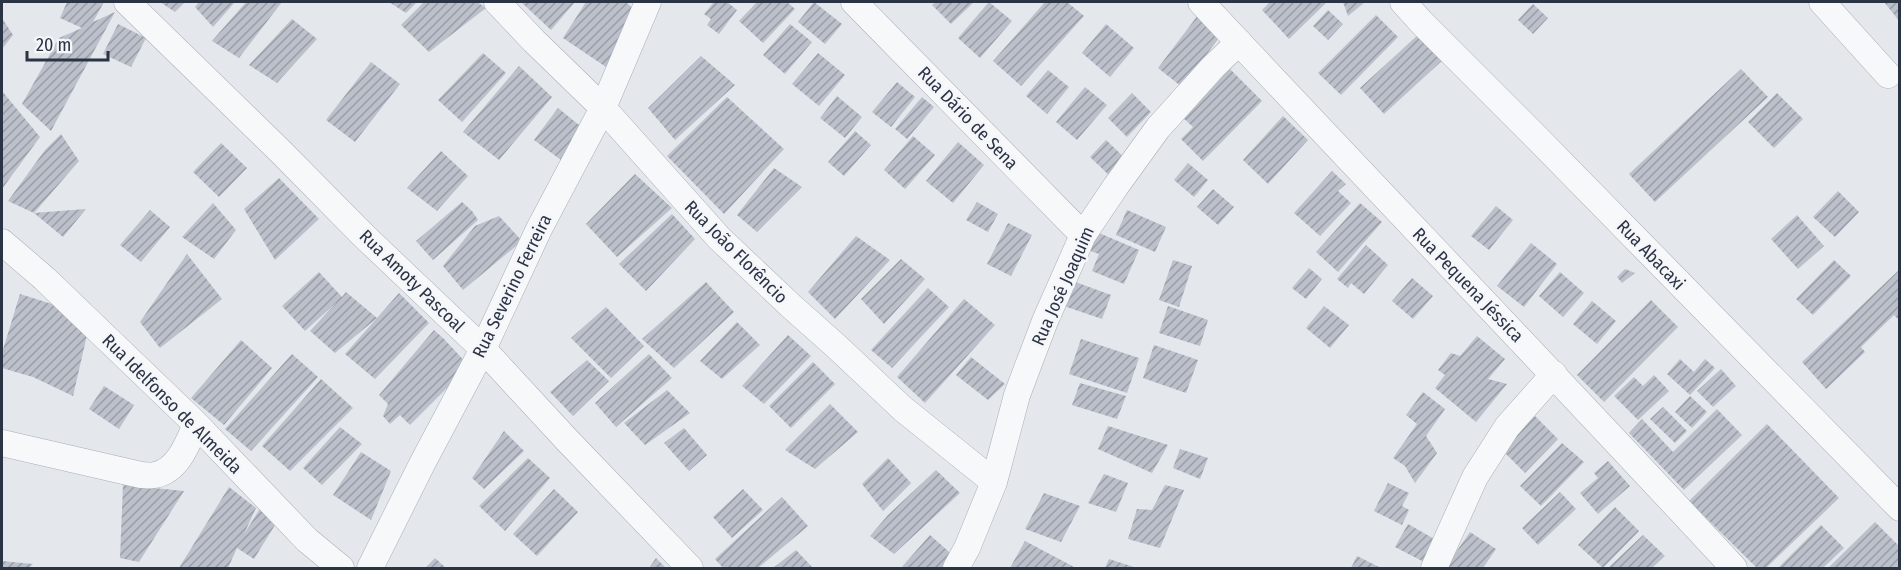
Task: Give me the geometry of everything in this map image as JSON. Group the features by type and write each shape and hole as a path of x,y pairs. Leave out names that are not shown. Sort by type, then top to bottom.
{"street":[{"name":"Rua Amoty Pascoal","path":"127,2 364,236 483,349 690,568"},
{"name":"Rua João Florêncio","path":"497,2 603,108 678,194 735,253 903,409 994,482"},
{"name":"Rua Severino Ferreira","path":"370,568 483,349 539,229 603,108 648,2"},
{"name":"Rua Dário de Sena","path":"854,2 1083,235"},
{"name":"Rua Pequena Jéssica","path":"1201,2 1554,374 1734,568"},
{"name":"Rua Abacaxi","path":"1404,2 1422,23 1899,508"},
{"path":"1822,2 1888,75"},
{"name":"Rua José Joaquim","path":"956,568 967,548 994,482 1017,394 1045,321 1083,235 1158,128 1239,42"},
{"name":"Rua Idelfonso de Almeida","path":"2,242 45,279 196,424 300,532 341,568"},
{"path":"1434,568 1475,477 1507,427 1554,374"},
{"path":"2,443 141,475 155,475 167,470 180,458 196,424"}],"building":[{"path":"67,2 104,2 93,22 115,12 51,131 22,104 59,38 82,28 60,18"},
{"path":"160,2 185,2 175,12"},
{"path":"199,2 235,2 213,27 195,7"},
{"path":"246,2 282,2 239,58 212,41"},
{"path":"389,2 417,2 406,13"},
{"path":"424,2 477,2 486,8 429,52 401,25"},
{"path":"575,2 551,30 522,3"},
{"path":"586,2 626,2 642,17 606,67 563,38"},
{"path":"714,2 727,2 737,10 719,34 707,25 711,19 704,14"},
{"path":"757,2 787,2 795,9 763,43 739,21"},
{"path":"814,2 842,24 825,44 798,22"},
{"path":"936,2 974,2 951,24 932,5"},
{"path":"989,2 1012,21 980,58 958,38"},
{"path":"1045,2 1067,2 1084,16 1021,86 993,61"},
{"path":"1270,2 1327,2 1289,39 1262,10"},
{"path":"1343,2 1365,2 1348,16"},
{"path":"1884,2 1900,2 1900,22"},
{"path":"1533,4 1548,18 1533,34 1518,20"},
{"path":"1328,10 1343,24 1328,40 1313,26"},
{"path":"1198,15 1222,34 1182,87 1158,68"},
{"path":"1376,15 1398,37 1341,95 1318,73"},
{"path":"2,18 13,35 2,49"},
{"path":"292,19 317,39 277,83 249,65"},
{"path":"118,24 146,38 131,67 103,54"},
{"path":"790,24 812,42 785,74 763,55"},
{"path":"1106,24 1134,48 1110,77 1082,53"},
{"path":"1420,33 1444,59 1384,114 1360,88"},
{"path":"483,53 506,73 462,122 438,100"},
{"path":"818,53 845,75 819,106 792,84"},
{"path":"701,56 735,85 675,140 648,108"},
{"path":"371,62 400,84 355,142 326,120"},
{"path":"519,66 552,97 499,160 463,132"},
{"path":"1228,67 1262,101 1203,161 1181,139 1193,127 1181,116"},
{"path":"1741,69 1768,97 1655,202 1629,174"},
{"path":"1048,70 1069,87 1047,114 1026,96"},
{"path":"897,82 915,97 891,127 872,112"},
{"path":"1085,87 1107,105 1077,140 1056,122"},
{"path":"2,91 40,137 2,189"},
{"path":"1132,93 1151,112 1127,137 1108,118"},
{"path":"1777,93 1803,119 1774,148 1748,122"},
{"path":"837,96 862,117 845,138 820,118"},
{"path":"727,97 784,149 724,214 667,156"},
{"path":"922,97 934,107 907,139 895,129"},
{"path":"558,108 584,129 561,160 534,140"},
{"path":"1283,116 1308,140 1268,184 1243,160"},
{"path":"855,131 871,145 844,176 828,162"},
{"path":"61,134 79,161 34,213 8,201 45,150"},
{"path":"913,136 935,155 905,189 884,170"},
{"path":"1106,140 1129,162 1113,179 1090,157"},
{"path":"958,142 984,165 953,203 926,181"},
{"path":"221,143 247,168 219,197 193,172"},
{"path":"441,151 468,176 437,211 407,188"},
{"path":"1188,163 1208,180 1194,197 1174,180"},
{"path":"774,168 802,187 757,232 737,215"},
{"path":"1332,171 1346,184 1338,191 1351,203 1320,236 1294,213"},
{"path":"635,174 672,208 617,257 586,224"},
{"path":"279,178 319,219 275,260 244,209"},
{"path":"1213,189 1234,207 1218,225 1197,207"},
{"path":"1838,191 1859,212 1835,237 1813,217"},
{"path":"462,202 478,220 433,260 416,241"},
{"path":"977,202 998,214 988,232 966,220"},
{"path":"213,203 236,230 214,259 182,237"},
{"path":"1360,203 1382,222 1338,272 1316,252"},
{"path":"1496,206 1513,220 1489,250 1471,236"},
{"path":"86,209 63,237 34,213"},
{"path":"150,210 170,227 141,262 120,245"},
{"path":"1127,210 1166,227 1155,252 1116,235"},
{"path":"672,214 695,239 646,291 619,264"},
{"path":"1797,215 1824,246 1798,269 1771,239"},
{"path":"499,216 522,241 463,290 443,266 475,226"},
{"path":"1008,223 1032,235 1011,276 987,264"},
{"path":"1092,230 1139,250 1124,284 1092,271 1099,254 1084,249"},
{"path":"856,236 890,260 835,319 808,292"},
{"path":"1531,243 1557,264 1524,307 1497,286"},
{"path":"1366,245 1388,265 1364,294 1351,283 1348,288 1337,279"},
{"path":"187,254 222,299 160,348 140,322"},
{"path":"901,259 925,279 884,324 861,299"},
{"path":"1173,260 1192,266 1179,307 1159,300"},
{"path":"1834,260 1851,276 1813,315 1796,299"},
{"path":"1309,268 1322,279 1306,299 1292,288"},
{"path":"1625,269 1635,273 1622,283 1617,277"},
{"path":"1900,269 1900,321 1894,315 1861,347 1865,352 1826,389 1802,362"},
{"path":"319,272 342,297 346,292 377,318 335,353 310,331 337,302 305,331 282,306"},
{"path":"1560,272 1584,293 1563,317 1539,296"},
{"path":"1412,278 1433,296 1413,319 1392,301"},
{"path":"1070,280 1111,295 1102,319 1061,305"},
{"path":"706,282 734,312 674,368 642,339"},
{"path":"928,288 949,307 892,368 871,350"},
{"path":"399,293 429,323 375,379 345,354"},
{"path":"20,294 55,305 87,335 73,396 33,377 2,368 2,353"},
{"path":"964,299 995,325 925,403 897,377"},
{"path":"1651,300 1678,327 1604,402 1577,375"},
{"path":"1592,301 1616,321 1597,344 1573,324"},
{"path":"1168,306 1208,320 1200,346 1159,333"},
{"path":"1324,306 1349,325 1330,348 1306,328"},
{"path":"606,307 644,346 611,378 571,338"},
{"path":"737,322 760,345 722,379 700,361"},
{"path":"434,330 469,366 410,425 400,415 390,424 383,416 388,404 379,395"},
{"path":"788,335 811,356 764,404 742,386"},
{"path":"1477,336 1505,359 1488,379 1507,384 1476,422 1435,388 1445,375 1438,370 1451,353 1460,356"},
{"path":"1081,339 1139,358 1127,393 1069,374"},
{"path":"241,340 272,368 224,425 191,398"},
{"path":"1154,345 1198,360 1186,393 1143,378"},
{"path":"292,354 318,377 251,451 225,429"},
{"path":"649,354 672,378 616,427 595,403"},
{"path":"971,357 1005,384 988,400 956,375"},
{"path":"1680,359 1694,372 1705,359 1715,368 1690,395 1667,374"},
{"path":"587,360 609,381 573,416 550,392"},
{"path":"813,362 835,384 791,428 769,406"},
{"path":"1721,369 1736,386 1713,407 1697,391"},
{"path":"1654,375 1669,391 1638,420 1614,396 1634,377 1643,386"},
{"path":"321,379 353,408 290,471 262,446"},
{"path":"1080,383 1126,396 1117,419 1072,405"},
{"path":"104,386 134,405 119,429 89,409"},
{"path":"667,390 690,413 645,445 624,423"},
{"path":"1423,392 1445,409 1426,436 1437,453 1415,483 1405,466 1393,458 1417,424 1406,415"},
{"path":"1690,396 1707,412 1692,428 1675,412"},
{"path":"830,404 858,432 815,469 785,450"},
{"path":"1663,407 1687,431 1675,443 1650,419"},
{"path":"1717,409 1742,435 1684,490 1629,433 1642,419 1673,452"},
{"path":"1535,416 1558,439 1525,473 1502,450"},
{"path":"1767,424 1839,498 1766,568 1757,568 1689,501"},
{"path":"1108,426 1168,445 1152,473 1098,449"},
{"path":"340,427 362,444 322,485 303,468"},
{"path":"684,428 707,455 689,471 664,443"},
{"path":"504,431 524,451 484,489 472,478"},
{"path":"1562,443 1584,462 1541,506 1520,486"},
{"path":"1180,449 1208,458 1200,479 1173,468"},
{"path":"361,452 391,471 371,520 333,495"},
{"path":"528,458 550,478 505,531 479,506"},
{"path":"888,458 911,483 883,511 862,484"},
{"path":"1608,461 1630,486 1598,514 1580,493 1598,478 1594,473"},
{"path":"936,470 960,493 894,554 870,536 888,515"},
{"path":"1104,474 1128,483 1116,512 1088,503"},
{"path":"1388,483 1409,493 1402,506 1409,510 1402,525 1374,511"},
{"path":"123,485 184,491 139,562 120,558"},
{"path":"1165,485 1184,490 1160,548 1128,539 1137,509 1152,510"},
{"path":"229,487 256,508 244,534 261,507 275,525 254,559 237,548 228,568 179,568"},
{"path":"554,489 578,512 537,556 513,534"},
{"path":"743,489 763,510 732,538 713,517"},
{"path":"1560,492 1576,509 1538,545 1522,528"},
{"path":"1044,493 1080,506 1061,542 1025,529"},
{"path":"782,497 808,526 758,568 723,568 715,559"},
{"path":"1615,507 1639,531 1603,568 1578,545"},
{"path":"1875,522 1900,547 1900,568 1828,568"},
{"path":"1408,524 1436,540 1424,562 1395,547"},
{"path":"1821,525 1844,548 1823,568 1778,568"},
{"path":"1470,532 1496,549 1483,568 1445,568"},
{"path":"930,535 956,558 949,568 901,568"},
{"path":"1643,535 1665,556 1652,568 1608,568"},
{"path":"1025,541 1076,568 1010,568"},
{"path":"796,550 813,568 773,568"},
{"path":"1357,556 1381,568 1351,568"},
{"path":"435,558 446,568 425,568"},
{"path":"656,558 666,568 649,568"},
{"path":"1109,559 1137,568 1105,568"},
{"path":"2,561 33,564 29,568 2,568"}]}
